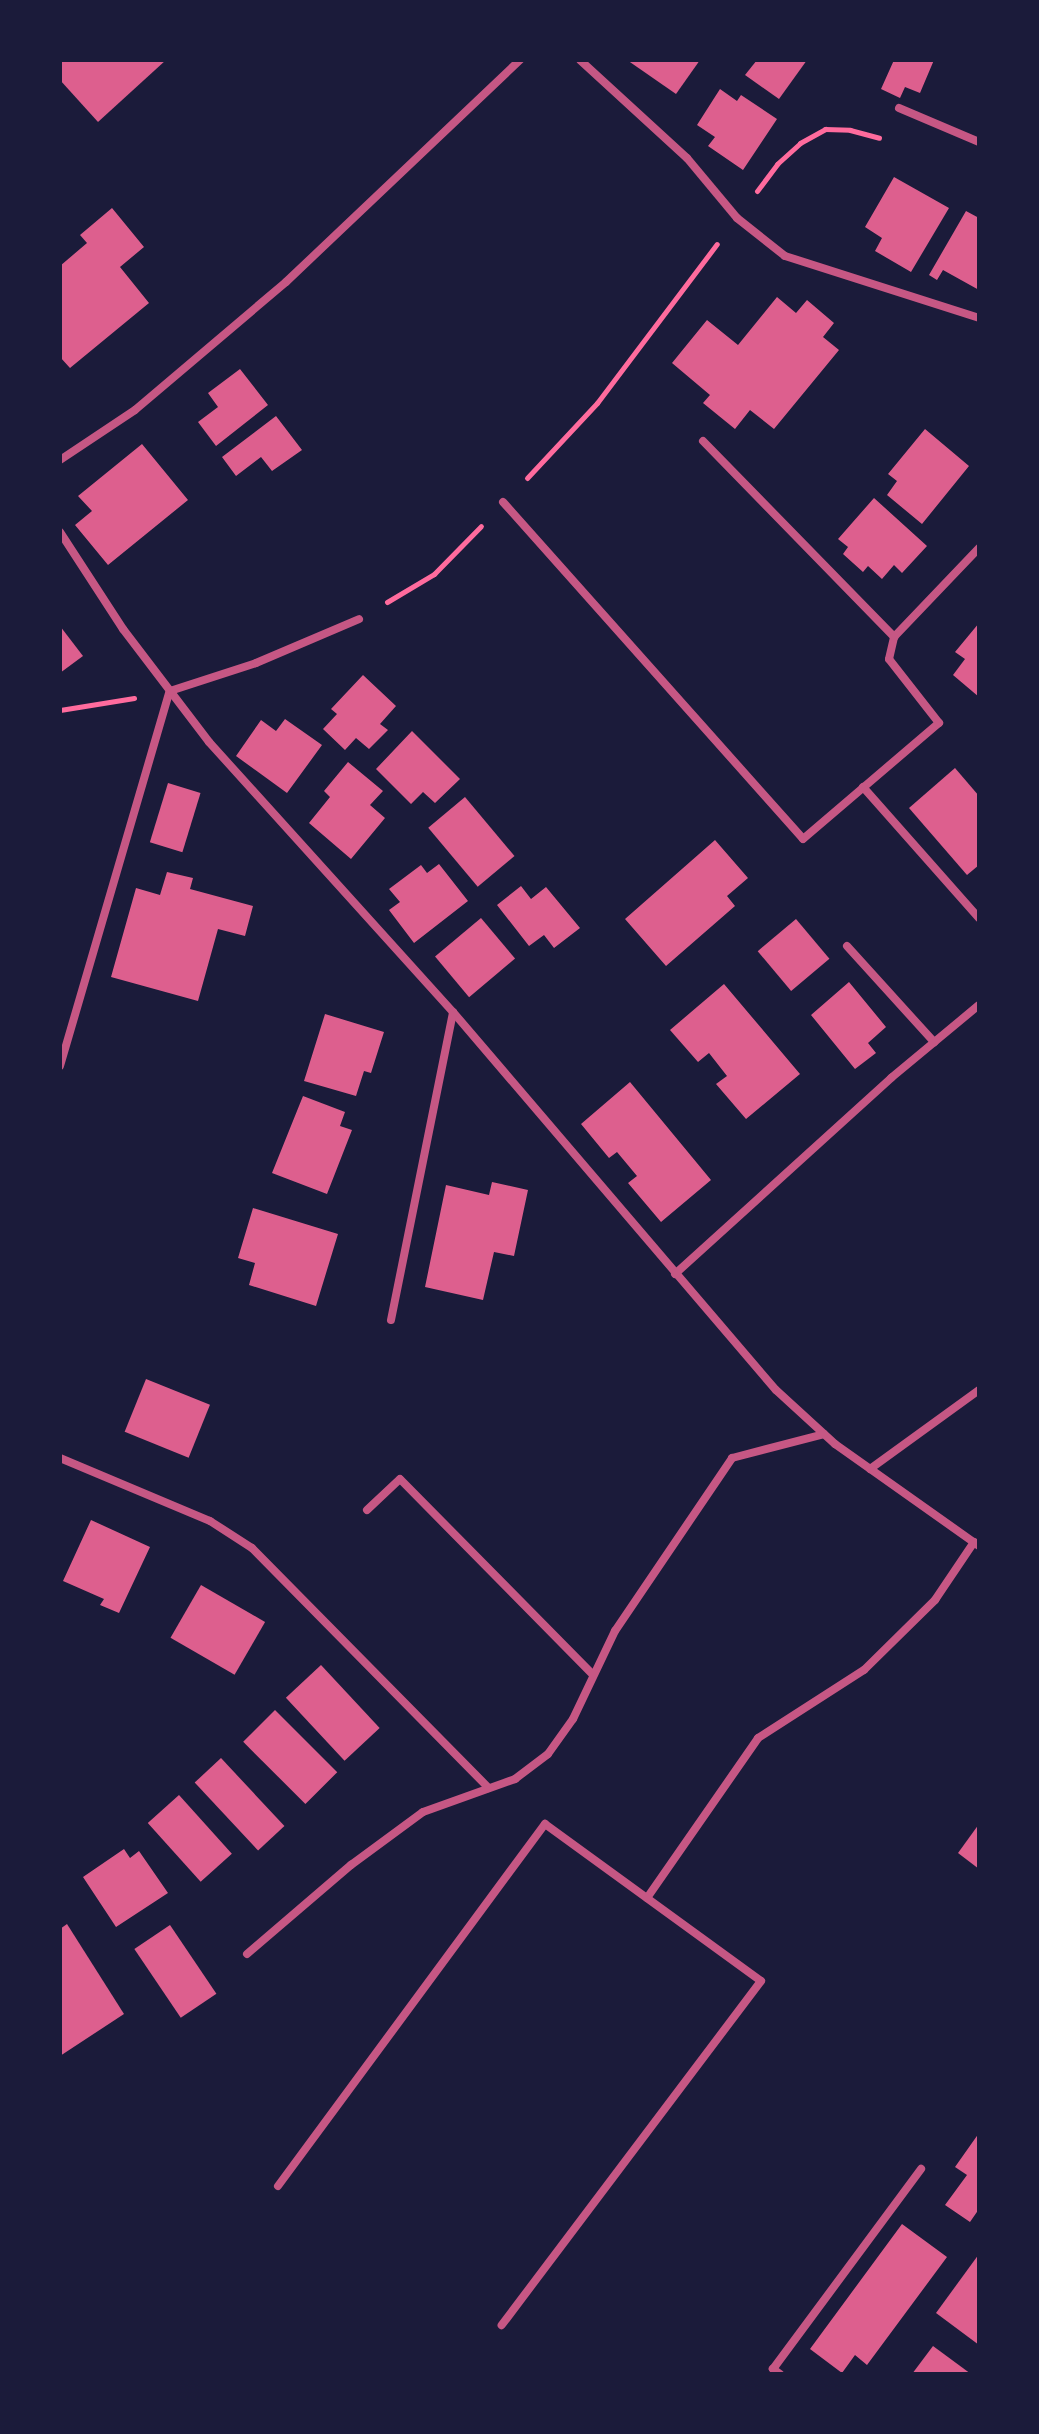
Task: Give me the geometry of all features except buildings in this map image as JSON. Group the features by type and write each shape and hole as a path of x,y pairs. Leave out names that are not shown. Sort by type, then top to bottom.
{"street":[{"path":"60,460 135,410 286,282 520,60"},
{"path":"580,60 687,158 737,218 785,256 979,318"},
{"path":"899,108 979,142"},
{"path":"703,441 894,637"},
{"path":"503,502 803,839 939,723 889,659 894,637 979,548"},
{"path":"60,532 123,629 209,742 453,1012 776,1390 824,1434 976,1544 935,1600 864,1670 758,1738 647,1898"},
{"path":"170,691 256,663 359,619"},
{"path":"60,1066 170,691"},
{"path":"863,787 979,918"},
{"path":"847,946 934,1042"},
{"path":"675,1274 979,1005"},
{"path":"391,1320 453,1012"},
{"path":"870,1469 979,1390"},
{"path":"247,1954 351,1865 423,1812 515,1779 548,1754 573,1719 615,1631 732,1458 824,1434"},
{"path":"60,1458 210,1521 252,1548 489,1788"},
{"path":"367,1510 400,1479 592,1674"},
{"path":"278,2186 545,1824 761,1981 502,2325"},
{"path":"780,2374 773,2369 921,2169"}],"path":[{"path":"359,619 434,574 597,403 777,164 800,143 825,129 850,130 879,138"},
{"path":"60,710 170,691"}]}
